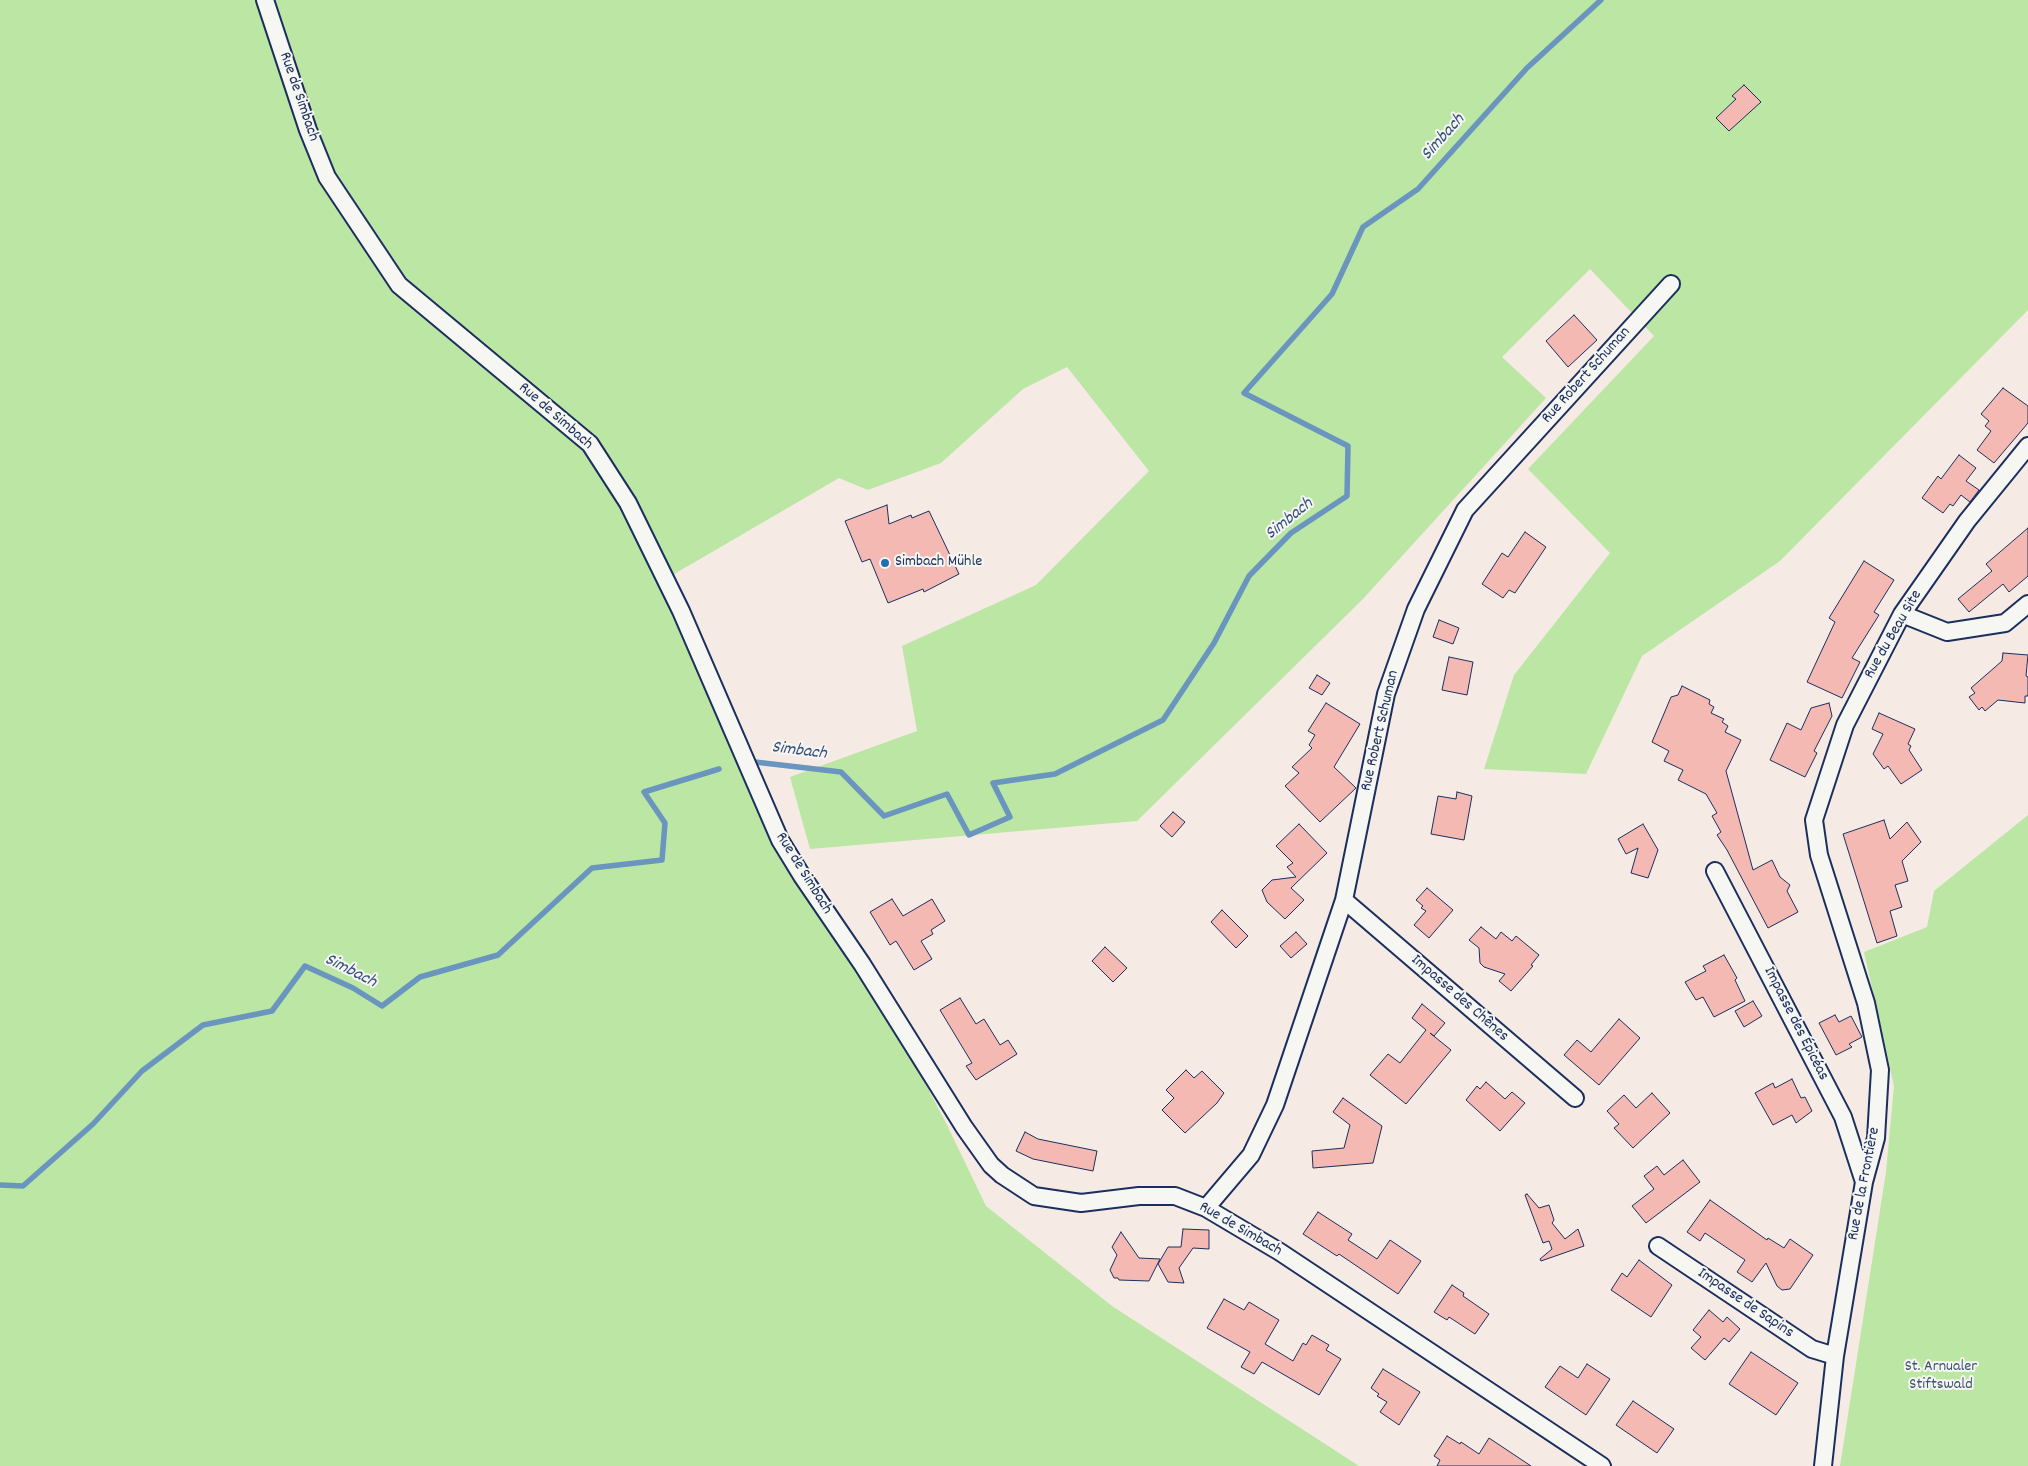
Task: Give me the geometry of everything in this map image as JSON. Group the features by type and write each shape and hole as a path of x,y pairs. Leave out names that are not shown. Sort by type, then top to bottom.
{"street":[{"name":"Rue de Simbach","path":"265,0 308,130 327,177 399,285 590,444 628,503 681,610 780,840 802,876 862,964 964,1127 991,1165 1002,1175 1034,1196 1081,1203 1139,1196 1175,1196 1206,1208 1280,1252 1602,1466"},
{"name":"Rue Robert Schuman","path":"1206,1208 1251,1155 1275,1104 1344,900 1386,694 1416,608 1465,510 1671,284"},
{"name":"Rue du Beau Site","path":"1814,820 1845,725 1902,614 1967,521 2028,446"},
{"path":"1902,614 1947,632 2005,623 2028,604"},
{"name":"Rue de la Frontière","path":"1814,820 1819,855 1866,1003 1880,1070 1876,1138 1864,1182 1835,1356 1823,1466"},
{"name":"Impasse des Épicéas","path":"1715,870 1843,1117 1864,1182"},
{"name":"Impasse des Chênes","path":"1344,900 1575,1098"},
{"name":"Impasse de Sapins","path":"1658,1246 1812,1349 1835,1356"}],"green space":[{"path":"0,0 2028,0 2028,310 1780,561 1642,656 1586,774 1484,769 1514,675 1610,553 1528,469 1654,336 1590,269 1502,357 1546,398 1362,600 1137,821 810,849 790,777 917,731 902,646 1036,585 1149,471 1067,367 1023,389 941,463 868,490 839,478 664,580 741,764 862,964 946,1123 986,1206 1112,1306 1359,1466 0,1466"},
{"name":"St. Arnualer Stiftswald","path":"2028,815 2028,1466 1840,1466 1886,1172 1894,1086 1864,952 1927,927 1934,891"}],"building":[{"path":"1744,85 1761,102 1729,131 1716,118 1736,99 1732,96"},
{"path":"1574,315 1597,340 1568,367 1546,341"},
{"path":"2003,388 2028,406 2028,423 1994,463 1977,450 1991,431 1985,426 1989,421 1981,414"},
{"path":"1959,455 1976,468 1966,481 1979,490 1970,502 1961,495 1953,506 1950,504 1943,513 1922,498 1938,476 1941,479"},
{"path":"887,505 889,524 911,515 912,518 929,511 959,574 924,592 923,589 888,603 870,559 862,562 845,521"},
{"path":"2028,528 2028,576 2009,592 2003,584 1969,612 1958,599 1992,571 1986,564"},
{"path":"1525,532 1546,547 1515,593 1509,590 1503,598 1482,584 1502,553 1508,557"},
{"path":"1864,561 1894,580 1874,612 1879,615 1852,658 1860,662 1842,698 1807,682 1835,622 1829,618"},
{"path":"1439,620 1459,628 1453,644 1433,637"},
{"path":"2003,653 2028,655 2026,676 2028,677 2028,696 2025,696 2025,703 1998,700 1985,711 1982,707 1979,710 1969,697 1975,693 1971,688 2002,661"},
{"path":"1449,657 1473,662 1467,695 1442,690"},
{"path":"1317,675 1330,683 1322,695 1309,688"},
{"path":"1682,686 1710,700 1709,704 1714,707 1711,713 1724,719 1722,722 1728,726 1725,732 1741,740 1726,771 1753,870 1772,860 1780,877 1790,885 1787,891 1798,912 1768,928 1727,850 1717,835 1721,832 1712,816 1717,813 1706,794 1678,780 1683,770 1664,761 1669,751 1652,742 1671,697 1678,695"},
{"path":"1326,703 1360,724 1334,767 1356,788 1320,822 1285,786 1299,773 1292,767 1312,748 1309,745 1315,735 1308,731"},
{"path":"1829,703 1832,716 1814,751 1817,753 1805,777 1770,760 1787,723 1801,730 1811,708"},
{"path":"1879,713 1915,729 1908,744 1911,746 1909,750 1922,770 1901,784 1888,766 1884,769 1873,754 1883,734 1872,729"},
{"path":"1457,792 1472,796 1464,840 1431,834 1438,796 1456,799"},
{"path":"1173,812 1185,822 1172,837 1160,826"},
{"path":"1884,820 1890,839 1907,822 1921,842 1902,861 1908,881 1895,885 1902,907 1890,911 1897,936 1877,943 1843,834"},
{"path":"1299,824 1327,853 1291,888 1304,900 1285,919 1267,902 1262,890 1272,880 1296,877 1287,867 1293,863 1276,846"},
{"path":"1643,824 1658,850 1648,878 1631,873 1638,848 1626,854 1618,839"},
{"path":"1427,888 1453,910 1429,938 1414,925 1426,911 1421,908 1423,906 1416,900"},
{"path":"892,899 903,916 932,899 945,921 931,930 933,934 921,941 932,959 914,970 896,941 890,945 870,912"},
{"path":"1222,910 1248,936 1236,948 1211,922"},
{"path":"1481,927 1496,939 1501,932 1512,941 1516,936 1539,955 1531,965 1533,966 1511,991 1499,981 1505,974 1484,967 1480,963 1479,948 1469,940"},
{"path":"1296,932 1307,944 1291,958 1280,946"},
{"path":"1105,947 1127,968 1113,982 1092,961"},
{"path":"1724,955 1737,978 1735,980 1745,1001 1714,1017 1703,997 1696,1000 1685,982 1706,971 1703,966"},
{"path":"960,998 976,1024 984,1019 1000,1045 1008,1040 1017,1054 976,1080 966,1066 972,1063 940,1010"},
{"path":"1753,1001 1762,1016 1744,1027 1735,1011"},
{"path":"1422,1004 1445,1023 1434,1036 1430,1033 1451,1050 1406,1104 1370,1075 1388,1054 1400,1063 1426,1030 1412,1018"},
{"path":"1835,1015 1839,1022 1851,1016 1862,1037 1849,1044 1852,1047 1836,1055 1819,1023"},
{"path":"1619,1019 1640,1038 1599,1085 1564,1055 1577,1040 1591,1052"},
{"path":"1186,1070 1194,1078 1202,1071 1224,1093 1217,1103 1185,1133 1162,1110 1174,1098 1166,1090"},
{"path":"1792,1079 1801,1098 1805,1097 1812,1111 1796,1123 1792,1115 1773,1125 1755,1093 1773,1083 1775,1088"},
{"path":"1486,1082 1505,1099 1512,1092 1525,1103 1500,1131 1466,1100 1477,1086 1480,1089"},
{"path":"1652,1093 1670,1113 1633,1148 1614,1128 1619,1124 1607,1111 1624,1095 1636,1108"},
{"path":"1343,1098 1382,1126 1373,1163 1313,1168 1312,1151 1344,1148 1350,1125 1333,1112"},
{"path":"1025,1132 1038,1139 1097,1151 1093,1171 1033,1159 1016,1151"},
{"path":"1683,1160 1700,1182 1646,1223 1632,1206 1654,1189 1644,1176 1657,1166 1664,1175"},
{"path":"1527,1194 1539,1208 1549,1205 1554,1220 1552,1223 1565,1239 1578,1229 1584,1246 1541,1261 1540,1259 1552,1249 1549,1241 1543,1243 1525,1195"},
{"path":"1710,1200 1767,1240 1768,1238 1784,1248 1790,1239 1813,1255 1790,1289 1782,1290 1777,1286 1766,1263 1752,1282 1737,1272 1745,1260 1705,1233 1700,1241 1687,1232"},
{"path":"1318,1212 1352,1234 1348,1240 1377,1259 1390,1240 1421,1261 1398,1294 1339,1254 1337,1256 1303,1234"},
{"path":"1183,1229 1209,1230 1209,1249 1193,1248 1179,1268 1184,1283 1168,1282 1158,1264 1168,1247 1181,1247"},
{"path":"1121,1232 1139,1258 1160,1259 1149,1281 1119,1280 1114,1278 1110,1270 1117,1255 1112,1247"},
{"path":"1639,1260 1672,1285 1651,1317 1611,1290 1622,1273 1627,1277"},
{"path":"1452,1285 1464,1293 1463,1296 1489,1314 1475,1334 1449,1317 1447,1320 1434,1312"},
{"path":"1224,1299 1244,1310 1249,1302 1279,1320 1265,1344 1293,1361 1303,1343 1306,1345 1312,1335 1329,1345 1326,1350 1341,1359 1319,1395 1262,1362 1254,1374 1241,1367 1250,1352 1207,1328"},
{"path":"1709,1310 1723,1322 1727,1317 1740,1329 1729,1342 1724,1338 1705,1360 1691,1348 1701,1337 1693,1330"},
{"path":"1751,1352 1798,1383 1776,1415 1729,1384"},
{"path":"1587,1364 1610,1379 1586,1415 1545,1387 1560,1366 1578,1378"},
{"path":"1383,1369 1420,1392 1399,1425 1380,1412 1387,1402 1377,1396 1379,1394 1371,1388"},
{"path":"1633,1401 1674,1429 1657,1453 1616,1425"},
{"path":"1447,1436 1460,1444 1461,1442 1479,1454 1489,1438 1531,1466 1437,1466 1440,1460 1434,1456"}],"waterway":[{"name":"Simbach","path":"755,762 841,772 884,816 947,794 969,835 1010,817 993,783 1055,774 1163,720 1214,643 1249,576 1291,533 1347,496 1348,446 1244,393 1332,294 1363,227 1418,189 1527,68 1601,0"},
{"name":"Simbach","path":"0,1185 23,1186 93,1124 142,1071 203,1025 272,1011 305,966 353,988 382,1006 420,977 498,955 592,868 662,860 665,823 644,792 719,769"}],"place":[{"name":"Simbach Mühle","path":"885,563"}]}
